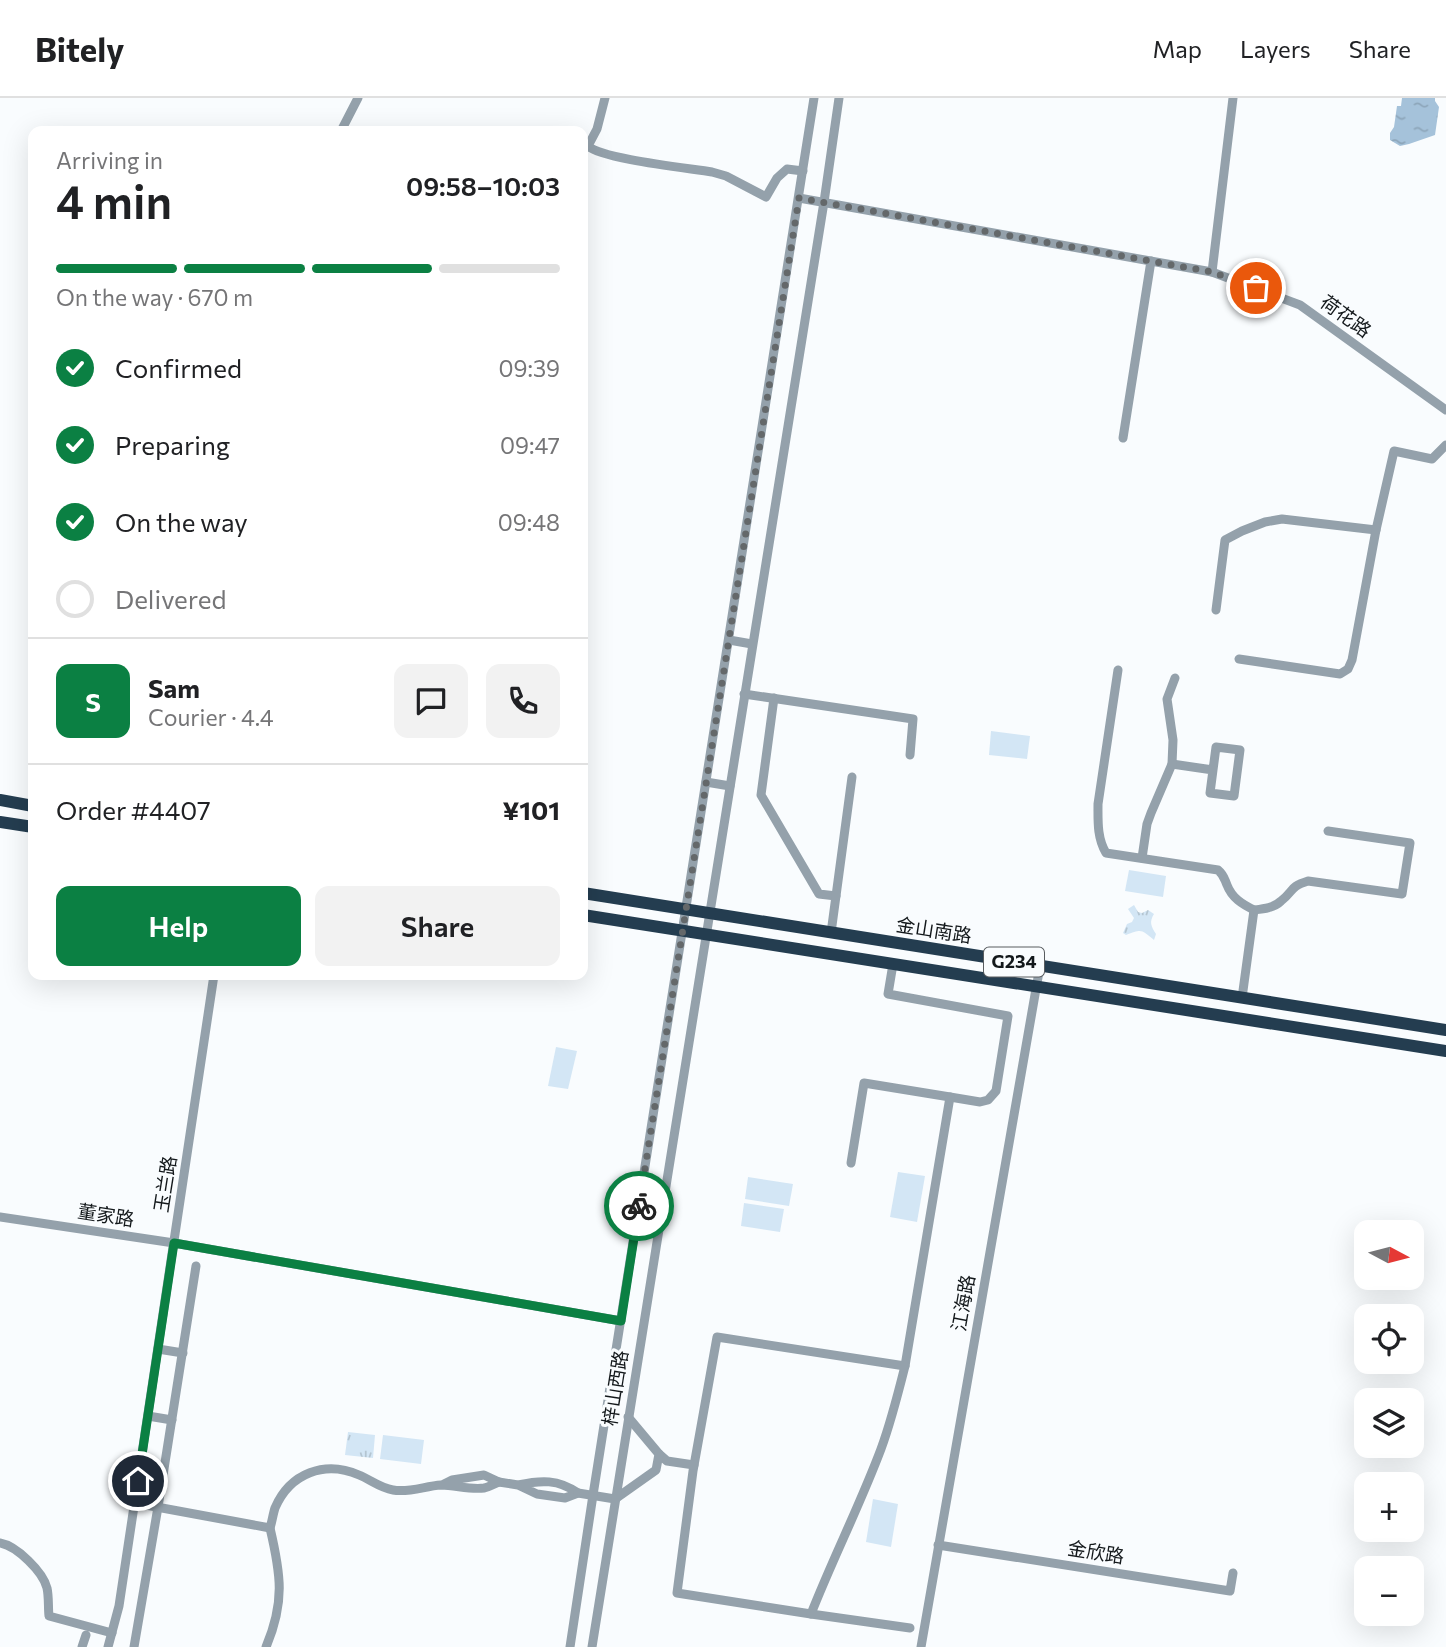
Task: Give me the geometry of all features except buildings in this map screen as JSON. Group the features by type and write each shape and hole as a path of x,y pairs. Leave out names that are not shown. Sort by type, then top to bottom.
{"highway":[{"path":"0,800 28,805"},
{"path":"0,822 28,826"},
{"name":"金山南路","path":"588,894 1446,1030"},
{"name":"金山南路","path":"588,916 1446,1051"}],"street":[{"path":"344,126 358,98"},
{"path":"605,98 597,129 588,146 593,150 613,156 712,172 726,176 766,197 777,178 787,169 803,171"},
{"name":"梓山西路","path":"570,1647 814,98"},
{"name":"梓山西路","path":"592,1647 839,98"},
{"path":"1212,272 1233,98"},
{"name":"荷花路","path":"799,198 1212,272 1300,305 1446,410"},
{"path":"1123,438 1151,261"},
{"path":"1239,659 1340,674 1348,669 1394,451 1432,459 1446,445"},
{"path":"1216,610 1225,540 1242,531 1282,519 1376,530"},
{"path":"729,640 752,644"},
{"path":"1118,670 1098,804 1098,826 1101,844 1106,853 1218,870 1225,876 1232,895 1241,904 1254,910 1281,902 1297,884 1308,881 1402,894 1410,843 1328,831"},
{"path":"1142,858 1150,813 1172,764 1173,740 1167,699 1175,678"},
{"path":"744,694 914,719 910,755"},
{"path":"774,698 761,795 819,894 836,896"},
{"path":"1216,747 1240,750 1234,796 1210,793 1213,770 1216,747"},
{"path":"1172,764 1213,770"},
{"path":"831,933 852,777"},
{"path":"706,782 730,786"},
{"path":"1242,998 1254,910"},
{"path":"850,1163 864,1083 980,1102 988,1100 996,1091 1008,1016 888,994 893,964"},
{"name":"江海路","path":"921,1647 1040,966"},
{"name":"玉兰路","path":"108,1647 120,1606 213,980"},
{"path":"811,1614 857,1508 896,1405 905,1366 950,1097"},
{"name":"董家路","path":"0,1217 174,1243 621,1321"},
{"path":"134,1647 196,1266"},
{"path":"905,1366 717,1337 694,1468 677,1593 910,1628"},
{"path":"158,1349 183,1353"},
{"path":"148,1416 172,1420"},
{"path":"628,1416 667,1461 694,1468"},
{"path":"656,1470 659,1454"},
{"path":"266,1647 275,1625 279,1600 279,1573 271,1528 274,1510 284,1492 296,1479 311,1471 328,1468 342,1470 396,1491 442,1485 483,1488 499,1482 518,1485 537,1494 565,1498 578,1493 615,1499 656,1470 666,1467 694,1468"},
{"path":"135,1503 271,1528"},
{"path":"0,1543 6,1544 35,1567 47,1586 49,1616 112,1633"},
{"name":"金欣路","path":"938,1545 1230,1591 1233,1573"},
{"path":"82,1647 86,1635"}],"green space":[{"path":"991,731 1030,736 1027,759 989,755"},
{"path":"1129,870 1166,876 1163,897 1125,891"},
{"path":"1134,905 1138,912 1148,910 1154,914 1151,922 1156,934 1154,940 1141,931 1126,935 1123,933 1134,918 1128,909"},
{"path":"556,1047 577,1051 568,1089 548,1086"},
{"path":"898,1172 925,1176 917,1222 890,1217"},
{"path":"748,1177 793,1184 789,1206 745,1199"},
{"path":"744,1203 784,1209 780,1232 741,1226"},
{"path":"348,1432 375,1435 373,1458 345,1455"},
{"path":"383,1435 424,1440 421,1464 380,1459"},
{"path":"873,1499 898,1504 891,1547 866,1542"}],"water":[{"path":"1402,98 1435,98 1439,107 1435,135 1400,146 1390,140 1397,106 1401,106"}],"way so far":[{"path":"639,1206 799,198 1212,272 1256,288"}],"route":[{"path":"138,1481 174,1243 621,1321 639,1206"}]}
